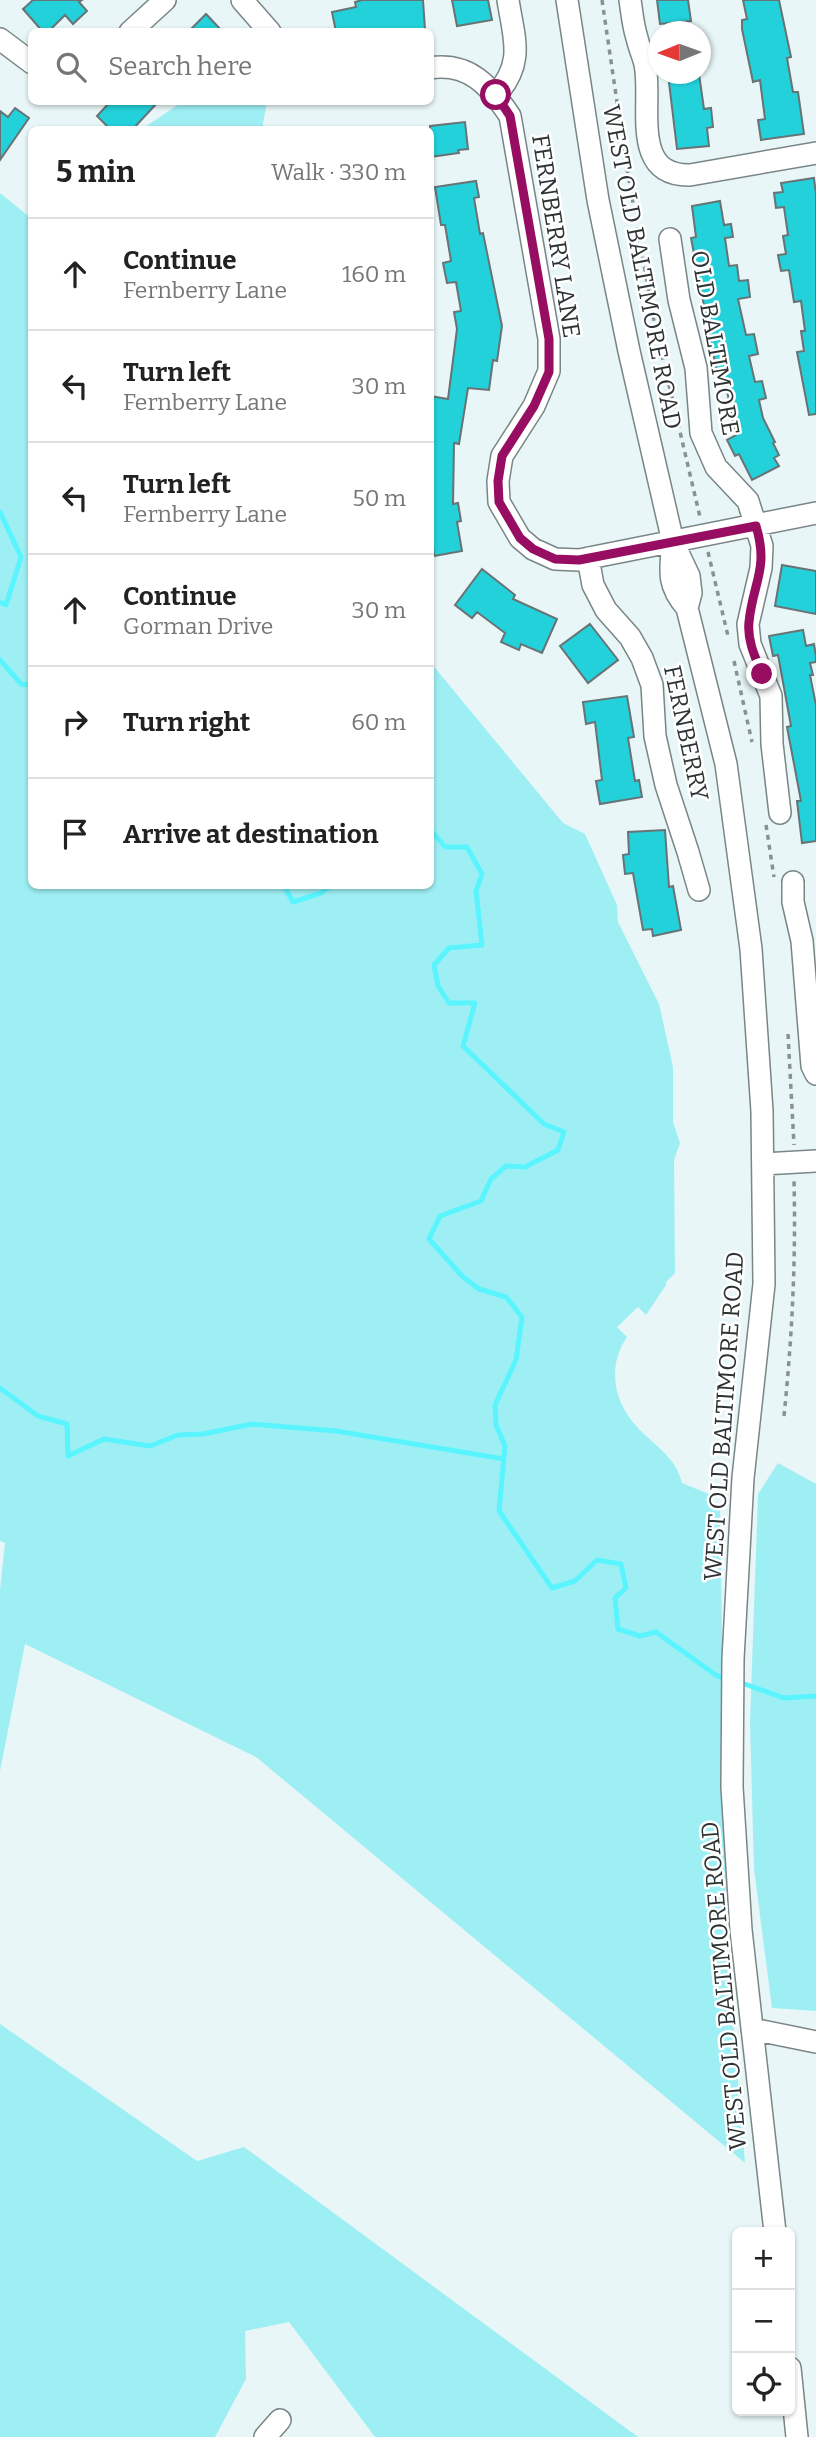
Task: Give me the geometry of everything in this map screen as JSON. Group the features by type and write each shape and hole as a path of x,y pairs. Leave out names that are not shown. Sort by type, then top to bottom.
{"street":[{"path":"134,28 165,0"},
{"path":"243,0 267,28"},
{"path":"496,95 508,81 516,54 508,0"},
{"name":"WEST OLD BALTIMORE ROAD","path":"567,0 598,200 673,542 673,592 687,608 726,764 751,949 763,1164 764,1284 743,1478 733,1658 732,1787 741,1930 774,2227"},
{"path":"630,0 645,66 647,131 651,155 662,168 676,175 690,175 816,153"},
{"path":"0,39 28,60"},
{"name":"FERNBERRY LANE","path":"434,67 446,65 484,82 510,116 549,339 549,372 534,406 502,456 498,481 499,502 520,538 533,549 555,559 589,558 816,513"},
{"name":"OLD BALTIMORE","path":"670,239 679,300 696,368 701,433 716,467 748,501 762,546 761,568 748,624 750,644 771,696 772,744 780,813"},
{"name":"FERNBERRY","path":"589,558 593,585 606,610 630,637 642,658 652,685 655,736 666,785 698,890"},
{"path":"793,882 793,902 802,941 812,1066 816,1074"},
{"path":"763,1164 816,1161"},
{"path":"752,2029 816,2042"},
{"path":"795,2416 797,2437"},
{"path":"265,2437 280,2420"}],"shaded area":[{"path":"178,105 266,105 263,126 146,126"},
{"path":"0,193 28,216 28,889 434,889 434,667 563,823 585,834 617,905 618,922 659,1004 673,1067 673,1122 680,1143 674,1160 675,1273 666,1282 646,1315 638,1307 617,1327 627,1337 621,1348 615,1372 618,1395 630,1418 670,1459 682,1483 711,1495 711,1507 720,1506 727,1949 745,2163 256,1757 25,1644 0,1771 0,1590 5,1543 0,1541"},
{"path":"778,1463 816,1484 816,2011 772,2008 754,1869 750,1722 758,1494"},
{"path":"0,2024 197,2161 244,2147 638,2437 375,2437 289,2322 245,2331 246,2379 215,2437 0,2437"}],"building":[{"path":"33,0 82,0 79,2 87,11 73,24 65,15 52,28 40,28 23,9"},
{"path":"423,0 425,28 335,28 332,12 356,7 355,2"},
{"path":"452,0 488,0 492,20 457,26"},
{"path":"657,0 688,0 691,21 660,21"},
{"path":"743,0 779,0 791,57 787,58 793,92 798,92 804,134 761,140 758,120 765,119 760,80 753,82 742,29 742,20 747,19"},
{"path":"206,14 219,28 192,28"},
{"path":"669,84 700,84 704,109 711,108 713,127 707,128 709,146 677,149"},
{"path":"107,105 155,105 136,126 107,126 97,116"},
{"path":"15,108 29,118 0,160 0,111 8,117"},
{"path":"465,122 468,149 434,156 434,126 430,126"},
{"path":"814,178 816,414 809,415 797,352 804,351 801,331 805,331 801,301 794,302 789,270 781,271 778,255 786,254 783,236 788,235 784,207 776,208 774,193 783,192 781,183"},
{"path":"476,181 479,197 474,198 480,234 483,233 502,326 489,390 468,388 459,444 454,443 453,504 458,503 461,521 457,522 462,551 434,556 434,397 448,399 457,329 454,312 461,311 456,282 447,283 443,263 451,261 445,225 441,225 435,187"},
{"path":"720,201 724,225 731,224 733,237 725,238 729,266 737,265 739,281 748,280 750,297 738,299 746,335 754,334 758,354 749,356 755,382 762,381 766,398 759,400 763,418 779,455 774,458 779,466 752,480 739,454 735,456 727,440 736,435 727,391 722,392 715,363 691,238 696,237 692,206"},
{"path":"782,565 816,571 816,614 775,606"},
{"path":"482,569 515,595 513,599 557,619 542,653 521,644 519,650 501,642 505,633 477,612 472,618 455,605"},
{"path":"590,624 618,660 588,683 560,646"},
{"path":"803,630 806,646 814,644 816,656 816,662 810,663 813,675 810,675 816,705 816,841 802,843 797,801 801,801 787,727 791,726 778,655 773,656 769,636"},
{"path":"627,696 634,737 628,738 635,781 639,780 642,797 600,804 596,781 602,780 595,722 586,724 583,702"},
{"path":"665,830 669,887 673,886 681,930 653,936 652,929 643,930 633,873 625,874 623,855 629,854 628,832"}],"waterway":[{"path":"0,512 21,557 6,605 0,602"},
{"path":"0,660 21,684 28,685"},
{"path":"434,834 445,847 467,847 482,874 476,891 482,945 449,948 434,965 438,986 449,1003 475,1003 463,1046 544,1124 564,1132 558,1150 525,1167 506,1166 491,1179 481,1201 440,1216 429,1239 462,1276 479,1289 506,1297 522,1317 516,1360 495,1405 496,1425 505,1446 499,1511 552,1588 575,1581 597,1560 621,1564 626,1588 615,1598 618,1629 640,1636 656,1632 717,1676 729,1679"},
{"path":"286,889 293,902 326,889"},
{"path":"0,1388 38,1416 67,1424 68,1456 104,1439 150,1446 178,1435 203,1434 252,1424 336,1431 504,1459"},
{"path":"739,1682 784,1698 816,1696"}],"route":[{"path":"496,95 510,116 549,339 549,372 534,406 502,456 498,481 499,502 520,538 533,549 555,559 579,560 756,526 762,546 761,568 748,624 750,644 762,674"}]}
